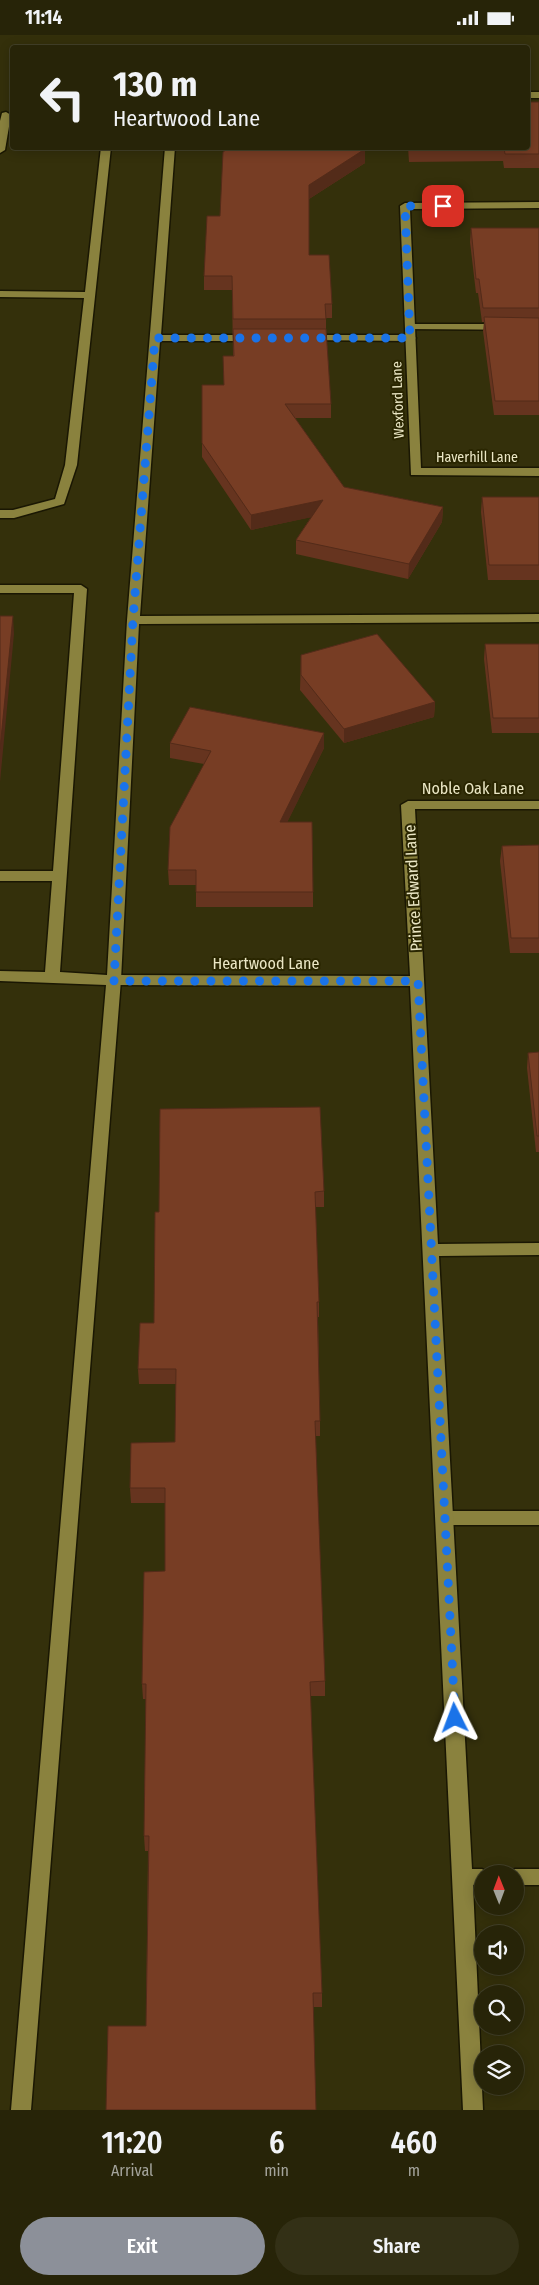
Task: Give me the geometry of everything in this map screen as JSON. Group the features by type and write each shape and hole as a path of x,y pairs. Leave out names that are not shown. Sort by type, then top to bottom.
{"street":[{"path":"0,150 6,115"},
{"path":"0,514 14,514 60,501 71,465 106,150"},
{"path":"21,2110 114,981 133,620 170,150"},
{"name":"Wexford Lane","path":"416,472 405,206 539,205"},
{"path":"0,294 90,295"},
{"path":"293,338 539,327"},
{"path":"155,338 263,338"},
{"name":"Haverhill Lane","path":"416,472 539,472"},
{"path":"0,589 81,589 52,977"},
{"path":"133,620 539,618"},
{"name":"Noble Oak Lane","path":"408,805 539,805"},
{"name":"Prince Edward Lane","path":"408,805 445,1518 473,1877 473,2110"},
{"path":"0,876 60,876"},
{"name":"Heartwood Lane","path":"0,976 114,981 418,981"},
{"path":"431,1250 539,1249"},
{"path":"445,1518 539,1518"},
{"path":"524,1877 539,1877"}],"building":[{"path":"530,102 539,102 539,154 505,154 504,150 530,150"},
{"path":"226,150 363,150 309,185 309,255 329,255 332,304 325,304 326,319 233,319 232,276 204,276 207,216 220,216 223,152"},
{"path":"471,228 539,228 539,308 483,308 479,279 476,279"},
{"path":"484,317 539,318 539,401 495,401"},
{"path":"233,329 326,329 331,404 285,404 344,487 443,507 409,564 296,540 323,500 251,515 202,443 202,385 224,385 223,356 234,356"},
{"path":"482,497 539,497 539,565 489,565"},
{"path":"0,616 13,616 0,749"},
{"path":"377,634 435,702 344,729 301,675 301,655"},
{"path":"485,644 539,644 539,718 493,718"},
{"path":"190,707 324,733 280,822 312,822 313,892 196,892 196,870 168,870 170,827 211,751 170,743"},
{"path":"539,845 539,938 511,938 502,846"},
{"path":"539,1052 539,1136 537,1136 528,1053"},
{"path":"320,1107 324,1191 315,1192 319,1302 317,1302 320,1421 315,1421 325,1681 310,1682 322,1993 313,1993 316,2110 106,2110 108,2026 146,2026 149,1836 144,1836 146,1684 142,1684 144,1572 165,1571 165,1488 130,1488 131,1443 175,1442 176,1369 138,1369 140,1323 154,1323 155,1212 159,1212 160,1109"}],"route":[{"path":"443,206 405,206 410,338 155,338 133,620 114,981 418,981 455,1718"}]}
